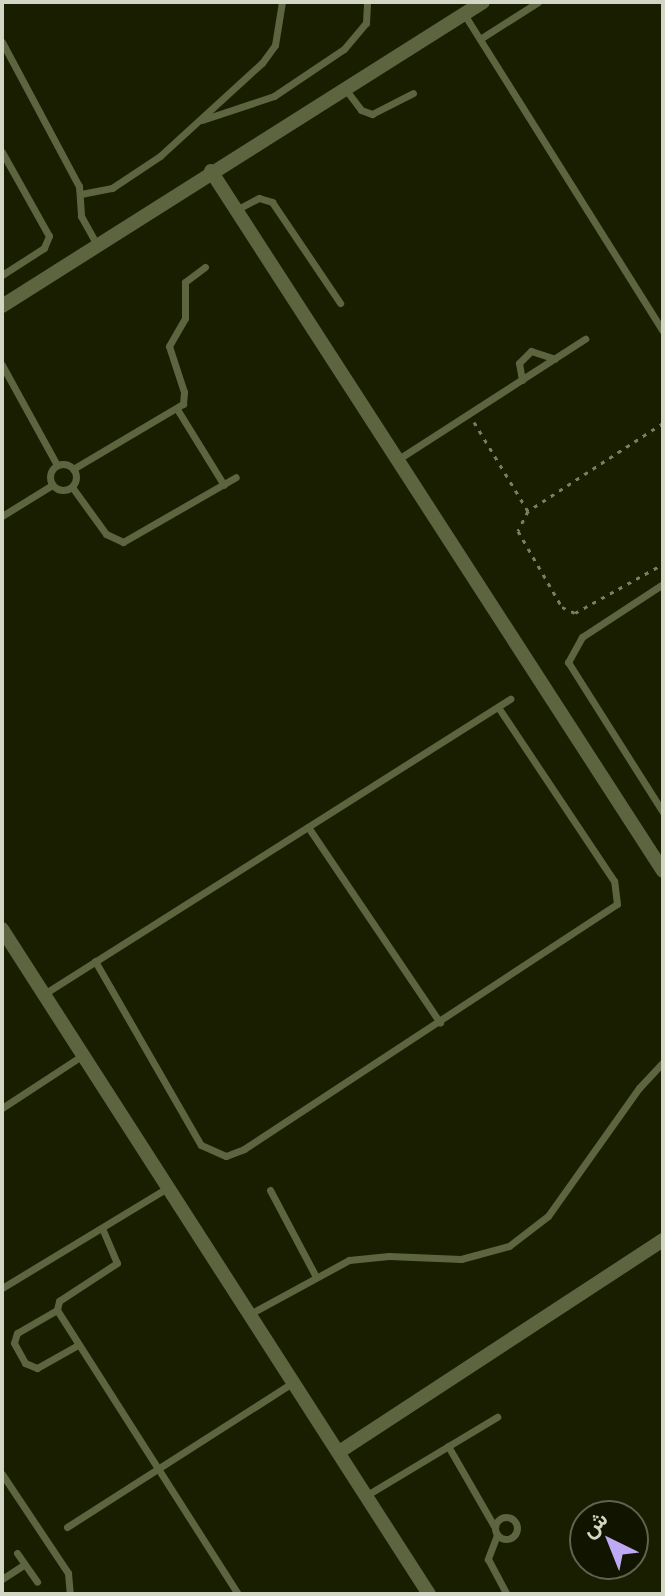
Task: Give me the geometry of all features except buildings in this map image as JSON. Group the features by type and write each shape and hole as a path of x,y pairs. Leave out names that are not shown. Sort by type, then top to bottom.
{"street":[{"path":"2,306 211,171 483,2"},
{"path":"211,171 663,871"},
{"path":"2,929 429,1594"},
{"path":"339,1452 663,1240"}],"lane":[{"path":"81,194 118,185 200,121 270,55 282,2"},
{"path":"200,121 274,96 344,49 366,23 367,2"},
{"path":"480,39 538,2"},
{"path":"464,14 663,331"},
{"path":"2,42 81,194 81,216 97,245"},
{"path":"345,88 361,110 372,114 413,93"},
{"path":"2,152 49,236 44,248 2,275"},
{"path":"236,210 259,198 272,202 340,303"},
{"path":"2,365 57,465 73,469 177,409 185,396 169,346 185,318 185,282 205,267"},
{"path":"397,460 585,339"},
{"path":"522,380 519,363 524,355 540,349 555,359"},
{"path":"177,409 224,485"},
{"path":"52,485 51,472 57,465"},
{"path":"73,469 72,487 106,534 123,542 236,477"},
{"path":"52,485 61,490 72,487"},
{"path":"2,516 52,485"},
{"path":"663,584 582,637 568,662 663,812"},
{"path":"44,994 510,699"},
{"path":"95,961 201,1145 217,1155 244,1149 612,911 619,896 498,707"},
{"path":"308,827 440,1023"},
{"path":"2,1108 83,1055"},
{"path":"250,1314 315,1275 368,1257 461,1259 509,1246 548,1216 639,1088 663,1062"},
{"path":"2,1288 169,1187"},
{"path":"270,1190 315,1275"},
{"path":"102,1228 117,1263 59,1301 57,1310 238,1594"},
{"path":"57,1310 17,1333 14,1343 25,1363 37,1368 78,1345"},
{"path":"67,1527 294,1382"},
{"path":"367,1495 497,1417"},
{"path":"448,1446 494,1526 497,1535 488,1559 507,1594"},
{"path":"2,1474 68,1573 70,1594"},
{"path":"494,1526 505,1516 517,1525 511,1538 497,1535"},
{"path":"17,1553 37,1582"},
{"path":"2,1579 25,1564"}],"path":[{"path":"470,415 528,511"},
{"path":"663,423 528,511 519,524 519,539 568,611 589,609 663,564"}]}
